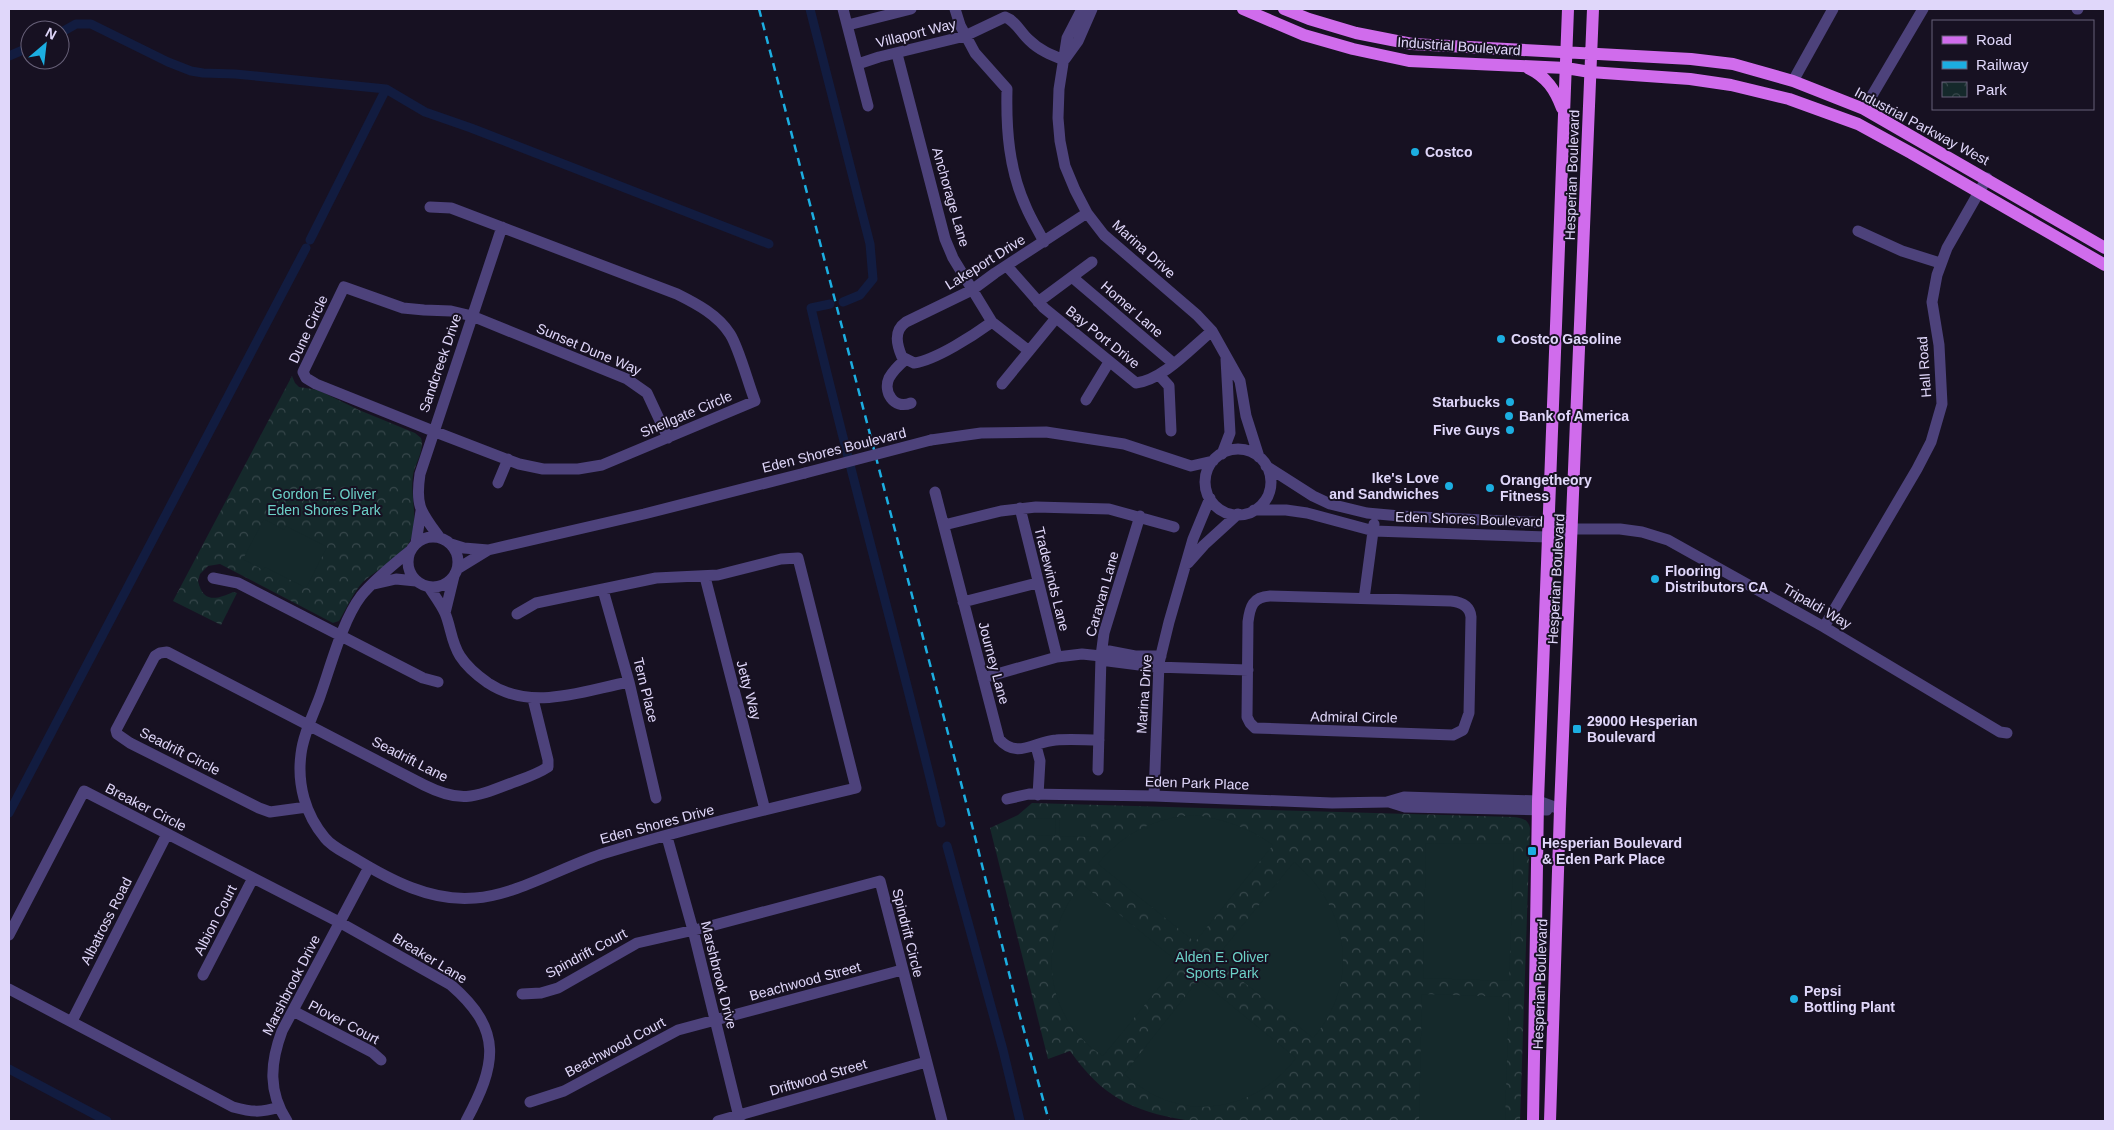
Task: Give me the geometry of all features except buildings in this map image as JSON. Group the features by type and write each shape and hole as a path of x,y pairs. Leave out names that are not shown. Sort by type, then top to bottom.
{"main road":[{"name":"Industrial Boulevard","path":"1243,9 1304,35 1409,61 1566,68 1590,72"},
{"name":"Industrial Boulevard","path":"1284,9 1309,19 1356,33 1412,44 1591,53"},
{"name":"Hesperian Boulevard","path":"1533,1121 1538,806 1568,9"},
{"name":"Hesperian Boulevard","path":"1550,1121 1560,809 1593,9"},
{"name":"Industrial Parkway West","path":"1591,53 1733,64 1793,81 1864,109 1987,178 2105,248"},
{"path":"1523,66 1536,72 1548,82 1557,96 1564,113"},
{"name":"Industrial Parkway West","path":"1590,72 1690,79 1731,85 1788,99 1858,124 2105,266"},
{"path":"1536,918 1541,936 1546,941 1556,944"}],"street":[{"path":"843,9 868,106"},
{"path":"848,25 910,9"},
{"path":"955,9 965,36 975,53 1006,89 1006,120 1009,147 1016,179 1026,208 1044,242"},
{"name":"Marina Drive","path":"1082,9 1066,38 1059,89 1058,118 1065,166 1087,213 1104,235 1197,315 1212,332 1240,381 1246,416 1262,461"},
{"name":"Marina Drive","path":"1064,60 1078,41 1092,9"},
{"path":"1793,81 1833,9"},
{"path":"1864,109 1923,9"},
{"name":"Villaport Way","path":"858,64 965,36 1003,18 1008,18 1030,42 1043,51 1064,60"},
{"name":"Anchorage Lane","path":"897,54 945,239 953,258 992,322 1029,351"},
{"name":"Hall Road","path":"1824,627 1931,442 1942,404 1939,345 1932,302 1940,263 1987,178"},
{"path":"430,206 451,208 502,227"},
{"name":"Lakeport Drive","path":"905,360 901,354 896,337 902,325 972,290 1087,213"},
{"name":"Sandcreek Drive","path":"413,547 421,511 418,490 420,474 502,227"},
{"name":"Shellgate Circle","path":"433,431 508,459 543,469 578,468 602,465 754,401 731,335 723,324 701,307 677,294 502,227"},
{"path":"1858,232 1902,251 1940,263"},
{"path":"1038,302 1092,262"},
{"name":"Bay Port Drive","path":"1008,266 1038,302 1136,383 1147,382 1159,375 1212,332"},
{"name":"Homer Lane","path":"1072,277 1173,363"},
{"name":"Dune Circle","path":"433,431 316,384 306,378 303,372 344,287 403,308 450,310 472,316"},
{"name":"Sunset Dune Way","path":"472,316 627,379 647,393 668,438"},
{"path":"1002,384 1056,318"},
{"path":"911,403 901,405 894,402 891,398 888,384 890,376 905,360 914,363 929,358 974,335 992,322"},
{"name":"Marina Drive","path":"1217,457 1230,433 1226,358"},
{"path":"1086,400 1109,362"},
{"path":"1159,375 1169,386 1171,430"},
{"name":"Eden Shores Boulevard","path":"451,544 464,548 488,550 644,514 931,440 981,433 1046,432 1124,444 1191,466"},
{"path":"1231,450 1250,452 1262,461 1270,476 1270,488 1263,503 1254,510 1238,514 1222,510 1208,493 1191,466 1231,450"},
{"path":"1208,493 1207,471 1217,457"},
{"path":"498,483 508,459"},
{"name":"Eden Shores Boulevard","path":"1262,461 1296,486 1330,504 1375,514 1548,523 1573,529"},
{"name":"Journey Lane","path":"936,492 999,739 1004,745 1012,749 1036,746 1055,740 1099,740"},
{"name":"Marina Drive","path":"1154,796 1160,661 1192,539 1208,493"},
{"path":"944,525 1020,508 1109,510 1140,516 1174,527"},
{"name":"Tradewinds Lane","path":"1020,508 1057,657"},
{"name":"Eden Shores Boulevard","path":"1254,510 1279,509 1307,513 1374,531 1548,537 1573,529"},
{"name":"Sandcreek Drive","path":"421,511 440,538"},
{"name":"Marina Drive","path":"1185,566 1204,545 1238,514"},
{"path":"1364,599 1375,514"},
{"name":"Caravan Lane","path":"1098,770 1101,656 1104,633 1140,516"},
{"name":"Tripaldi Way","path":"1573,529 1632,530 1668,540 1824,627 2000,732 2007,733"},
{"path":"416,581 408,567 413,547 423,539 432,537 440,538 451,544 457,556 456,572 445,613"},
{"name":"Eden Shores Drive","path":"413,547 372,584 352,610 310,724 301,759 300,784 302,797 327,840 369,867 416,890 448,897 473,899 499,894 578,862 667,836 856,788 798,558 781,559 705,576 656,578 536,603 517,614"},
{"name":"Eden Shores Boulevard","path":"456,572 488,550"},
{"path":"372,584 396,579 416,581 429,587 443,585 456,572"},
{"name":"Jetty Way","path":"705,576 765,810"},
{"path":"213,578 238,583 423,678 438,682"},
{"path":"963,602 1037,582"},
{"path":"429,587 445,613 450,636 460,656 469,667 494,686 516,696 533,699 552,698 629,682"},
{"name":"Tern Place","path":"603,590 629,682 656,798"},
{"name":"Admiral Circle","path":"1270,596 1451,601 1462,603 1468,608 1471,617 1469,714 1462,731 1453,735 1255,728 1250,723 1248,717 1248,670 1250,609 1253,602 1258,598 1270,596"},
{"path":"983,678 1057,657 1082,654 1101,656 1109,651 1160,661 1248,670"},
{"name":"Seadrift Circle","path":"307,807 270,812 260,808 122,739 116,730 155,656 167,652 310,724"},
{"name":"Seadrift Lane","path":"310,724 435,790 458,797 478,796 538,773 548,767 548,760 533,699"},
{"path":"1036,746 1040,761 1038,794"},
{"name":"Breaker Circle","path":"9,935 84,792 339,922"},
{"name":"Eden Park Place","path":"1007,799 1038,794 1154,796 1332,803 1387,802 1404,797 1560,809"},
{"name":"Albatross Road","path":"72,1021 167,834"},
{"name":"Marshbrook Drive","path":"667,836 693,930 740,1118"},
{"name":"Marshbrook Drive","path":"287,1121 272,1088 273,1060 282,1031 369,867"},
{"name":"Albion Court","path":"203,975 253,878"},
{"name":"Spindrift Circle","path":"693,930 880,881 942,1121"},
{"name":"Breaker Lane","path":"339,922 451,985 466,998 479,1014 491,1051 489,1070 480,1095 466,1121"},
{"name":"Spindrift Court","path":"522,994 541,993 558,988 637,943 693,930"},
{"name":"Beachwood Street","path":"715,1021 902,970"},
{"path":"9,990 72,1021 233,1107 250,1112 262,1112 279,1107"},
{"name":"Plover Court","path":"292,1011 372,1052 381,1060"},
{"name":"Beachwood Court","path":"530,1102 564,1091 678,1030 715,1021"},
{"name":"Driftwood Street","path":"718,1121 740,1118 926,1062"}],"green space":[{"name":"Gordon E. Oliver Eden Shores Park","path":"292,376 299,387 318,390 359,410 415,433 421,438 421,452 413,475 414,528 412,536 397,557 363,582 339,621 333,623 220,564 208,566 200,574 198,581 203,593 212,598 217,598 233,592 237,593 221,625 173,601"},
{"path":"264,519 284,530 286,526 327,547 306,588 265,567 263,570 243,559"},
{"name":"Alden E. Oliver Sports Park","path":"1032,803 1514,817 1524,819 1530,828 1520,1121 1185,1120 1149,1112 1119,1099 1094,1080 1070,1051 1048,1059 990,828 1018,815"},
{"path":"1195,815 1236,825 1273,845 1195,942 1098,864 1129,835 1167,819"},
{"path":"1024,818 1056,819 1055,836 1024,835"},
{"path":"1060,819 1091,819 1091,837 1059,836"},
{"path":"1426,843 1514,844 1509,981 1423,978"},
{"path":"1294,862 1313,880 1327,901 1337,923 1342,946 1343,970 1338,994 1328,1016 1313,1038 1215,959"},
{"path":"1082,884 1179,963 1103,1056 1083,1040 1068,1020 1057,998 1052,975 1052,951 1057,928 1067,905"},
{"path":"1199,979 1296,1058 1282,1074 1267,1086 1231,1103 1191,1106 1171,1102 1152,1094 1124,1074"},
{"path":"1422,994 1509,997 1505,1121 1419,1121"}],"waterway":[{"path":"810,9 870,244 873,279 860,295 843,302"},
{"path":"70,27 76,24 91,24 168,62 191,71 386,89 425,112 471,128 769,244"},
{"path":"9,56 20,51"},
{"path":"310,240 386,89"},
{"path":"9,813 306,248"},
{"path":"830,304 811,308 941,823"},
{"path":"947,846 1003,1050 1020,1121"},
{"path":"9,1069 107,1121"}],"railway":[{"path":"759,9 973,829 1018,1009 1049,1121"}],"place":[{"name":"Costco","path":"1415,152"},
{"name":"Costco Gasoline","path":"1501,339"},
{"name":"Starbucks","path":"1510,402"},
{"name":"Bank of America","path":"1509,416"},
{"name":"Five Guys","path":"1510,430"},
{"name":"Ike's Love and Sandwiches","path":"1449,486"},
{"name":"Orangetheory Fitness","path":"1490,488"},
{"name":"Flooring Distributors CA","path":"1655,579"},
{"name":"29000 Hesperian Boulevard","path":"1577,729"},
{"name":"Hesperian Boulevard & Eden Park Place","path":"1532,851"},
{"name":"Pepsi Bottling Plant","path":"1794,999"}]}
